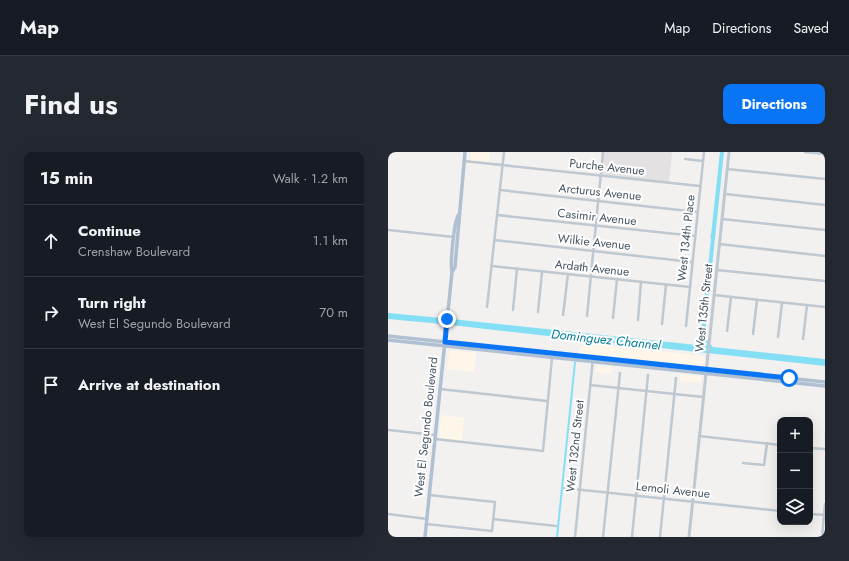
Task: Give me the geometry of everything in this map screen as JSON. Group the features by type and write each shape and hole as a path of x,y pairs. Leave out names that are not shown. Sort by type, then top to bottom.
{"main road":[{"name":"West El Segundo Boulevard","path":"425,537 447,325 456,217 458,214 465,152"},
{"name":"West El Segundo Boulevard","path":"452,272 455,267 460,217 458,214"},
{"path":"388,336 552,356 789,380 825,382"},
{"path":"388,340 445,344"},
{"path":"789,380 825,386"}],"street":[{"path":"487,307 504,152"},
{"path":"587,316 603,152"},
{"name":"West 134th Place","path":"686,326 704,152"},
{"name":"West 135th Street","path":"689,537 729,152"},
{"path":"805,152 825,154"},
{"path":"685,159 703,161"},
{"name":"Purche Avenue","path":"464,161 700,186"},
{"path":"727,169 825,180"},
{"name":"Arcturus Avenue","path":"500,190 697,212"},
{"path":"725,194 825,205"},
{"name":"Casimir Avenue","path":"497,215 695,236"},
{"path":"722,219 825,230"},
{"path":"388,230 454,237"},
{"name":"Wilkie Avenue","path":"494,240 692,262"},
{"path":"719,244 825,256"},
{"name":"Ardath Avenue","path":"492,266 690,287"},
{"path":"513,310 517,269"},
{"path":"717,270 825,281"},
{"path":"538,312 542,272"},
{"path":"563,315 568,274"},
{"path":"613,318 617,280"},
{"path":"638,320 641,282"},
{"path":"662,324 666,285"},
{"path":"714,295 825,307"},
{"path":"727,332 731,297"},
{"path":"753,334 757,300"},
{"path":"778,337 782,303"},
{"path":"803,339 807,305"},
{"path":"388,430 543,451 552,356"},
{"name":"West 132nd Street","path":"575,537 593,360"},
{"path":"603,537 620,373"},
{"path":"632,537 648,375"},
{"path":"660,537 676,378"},
{"path":"590,385 703,396"},
{"path":"440,389 547,401"},
{"path":"700,436 777,444"},
{"path":"743,463 764,464 767,443"},
{"path":"813,448 825,449"},
{"name":"Lemoli Avenue","path":"564,488 777,510"},
{"path":"426,524 492,531 495,502 429,495"},
{"path":"822,537 825,504"},
{"path":"388,514 427,519"},
{"path":"813,514 824,515"},
{"path":"493,519 556,526"}],"shaded area":[{"path":"471,152 490,152 489,164 470,162"},
{"path":"603,152 672,152 669,183 601,176"},
{"path":"586,343 704,356 703,365 578,353 581,347"},
{"path":"451,350 476,353 474,372 447,369 449,352"},
{"path":"597,366 612,367 611,374 595,372"},
{"path":"680,374 700,376 702,378 701,383 680,381"},
{"path":"441,415 464,418 462,442 439,440"}],"water":[{"name":"Dominguez Channel","path":"720,152 724,152 705,334 706,339 713,347 825,359 825,366 451,325 452,319 706,346 702,340 701,328"},
{"path":"388,313 442,318 442,324 388,319"},
{"path":"574,362 576,362 558,537 556,537"}],"waterway":[{"path":"575,363 576,353"}],"route":[{"path":"447,319 445,342 789,378"}]}
